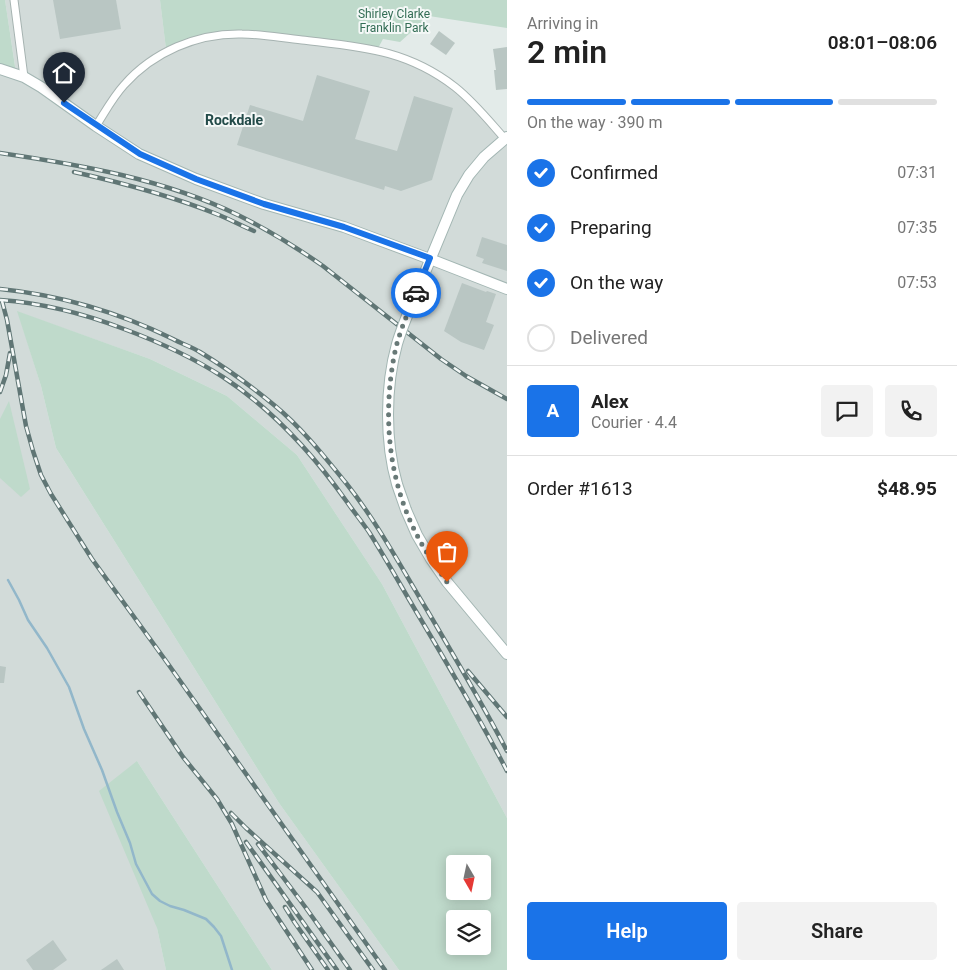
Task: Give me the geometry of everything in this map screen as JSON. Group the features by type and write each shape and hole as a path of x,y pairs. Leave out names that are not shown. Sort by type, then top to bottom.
{"street":[{"path":"14,0 24,77"},
{"path":"96,126 124,85 139,70 158,56 199,39 219,35 242,34 361,47 404,58 432,72 455,87 506,138 484,157 469,175 457,195 430,258 397,345 390,378 388,419 397,483 417,535 447,582 507,654"},
{"path":"0,69 24,77 41,87 140,154 196,179 264,204 344,227 430,258 507,289"}],"shaded area":[{"path":"5,0 160,0 166,49 260,31 385,54 442,75 507,142 507,818 382,584 297,455 227,396 150,359 18,312 41,386 56,448 279,803 399,970 272,970 137,761 157,928 166,970 0,970 0,65 16,72"}],"green space":[{"path":"0,0 5,0 16,73 0,65"},
{"name":"Shirley Clarke Franklin Park","path":"160,0 507,0 507,28 429,16 400,42 383,39 376,52 260,31 166,49"},
{"path":"17,311 150,359 227,396 297,455 382,584 507,818 507,970 399,970 279,803 56,448 41,386"},
{"path":"9,401 30,489 21,497 0,478 0,419"},
{"path":"137,761 272,970 166,970 157,928 99,791"}],"building":[{"path":"53,0 116,0 121,29 60,39"},
{"path":"439,31 455,43 446,55 430,44"},
{"path":"507,47 507,89 496,90 493,49"},
{"path":"317,75 370,91 355,139 397,151 414,96 453,108 432,180 401,191 385,186 384,190 237,145 250,105 303,121"},
{"path":"482,237 507,245 507,271 482,263 484,259 476,256"},
{"path":"462,283 496,294 486,322 494,325 484,350 461,342 444,331"},
{"path":"0,666 6,667 4,683 0,683"},
{"path":"53,940 67,960 53,970 33,970 26,960"},
{"path":"117,959 124,970 101,970"}],"waterway":[{"path":"8,580 28,620 47,648 69,687 130,843 136,864 152,894 170,906 206,919 221,936 232,970"}],"railway":[{"path":"0,153 122,175 181,192 210,202 238,215 313,259 441,359 466,376 507,399"},
{"path":"74,172 165,196 219,215 254,231"},
{"path":"0,289 45,296 89,306 153,330 210,358 247,384 284,414 321,452 368,513 478,697 507,751"},
{"path":"0,300 32,304 79,314 150,339 187,356 223,377 275,418 306,450 369,532 463,691 507,771"},
{"path":"2,301 26,426 41,475 51,494 92,559 385,970"},
{"path":"0,392 6,375 10,353"},
{"path":"468,671 507,717"},
{"path":"139,692 183,757 217,799 232,824 266,900 312,970"},
{"path":"231,813 317,892 373,970"},
{"path":"246,842 337,970"},
{"path":"258,844 350,970"},
{"path":"285,907 328,970"}],"way so far":[{"path":"416,293 397,345 390,378 388,419 397,483 406,510 417,535 447,582"}],"district":[{"name":"Rockdale","path":"234,120"}],"route":[{"path":"64,103 140,154 196,179 264,204 344,227 430,258 416,293"}]}
